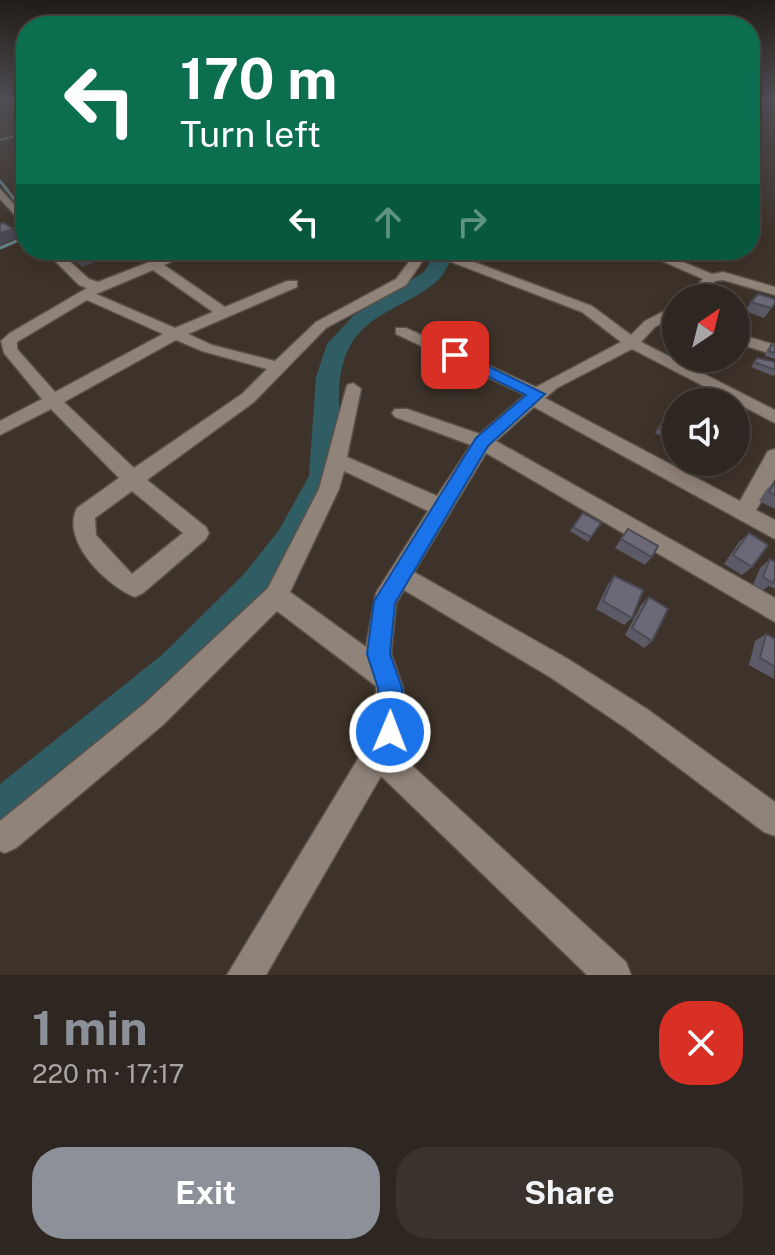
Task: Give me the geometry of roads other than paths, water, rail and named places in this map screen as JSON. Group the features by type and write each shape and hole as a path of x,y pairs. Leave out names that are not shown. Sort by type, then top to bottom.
{"street":[{"path":"0,192 16,212"},
{"path":"61,260 93,291 175,334 207,348 278,367"},
{"path":"167,260 93,291 9,341 9,350 50,400 133,479 198,533 135,586 122,581 85,538 84,514 133,479 248,398 321,325 401,282 417,260"},
{"path":"468,260 587,309 632,343 774,415"},
{"path":"669,260 711,278 723,276 775,291"},
{"path":"155,265 222,312"},
{"path":"706,284 711,278"},
{"path":"0,429 175,334 292,284"},
{"path":"245,975 287,910 390,732 390,688 378,654 384,601 440,507 482,442 534,396 551,384 632,343 650,324 662,319"},
{"path":"401,331 534,396 775,530"},
{"path":"750,342 775,350"},
{"path":"5,837 154,714 276,596 329,489 353,389"},
{"path":"401,413 482,442 775,611"},
{"path":"744,512 767,476 775,456"},
{"path":"337,460 440,507"},
{"path":"401,576 559,668 624,711 775,821"},
{"path":"276,596 387,678"},
{"path":"377,753 613,975"}],"waterway":[{"path":"0,181 16,201"},
{"path":"0,248 16,241"},
{"path":"0,812 177,668 257,584 291,540 318,493 324,476 328,377 339,344 353,327 372,312 431,276 441,260"}]}
